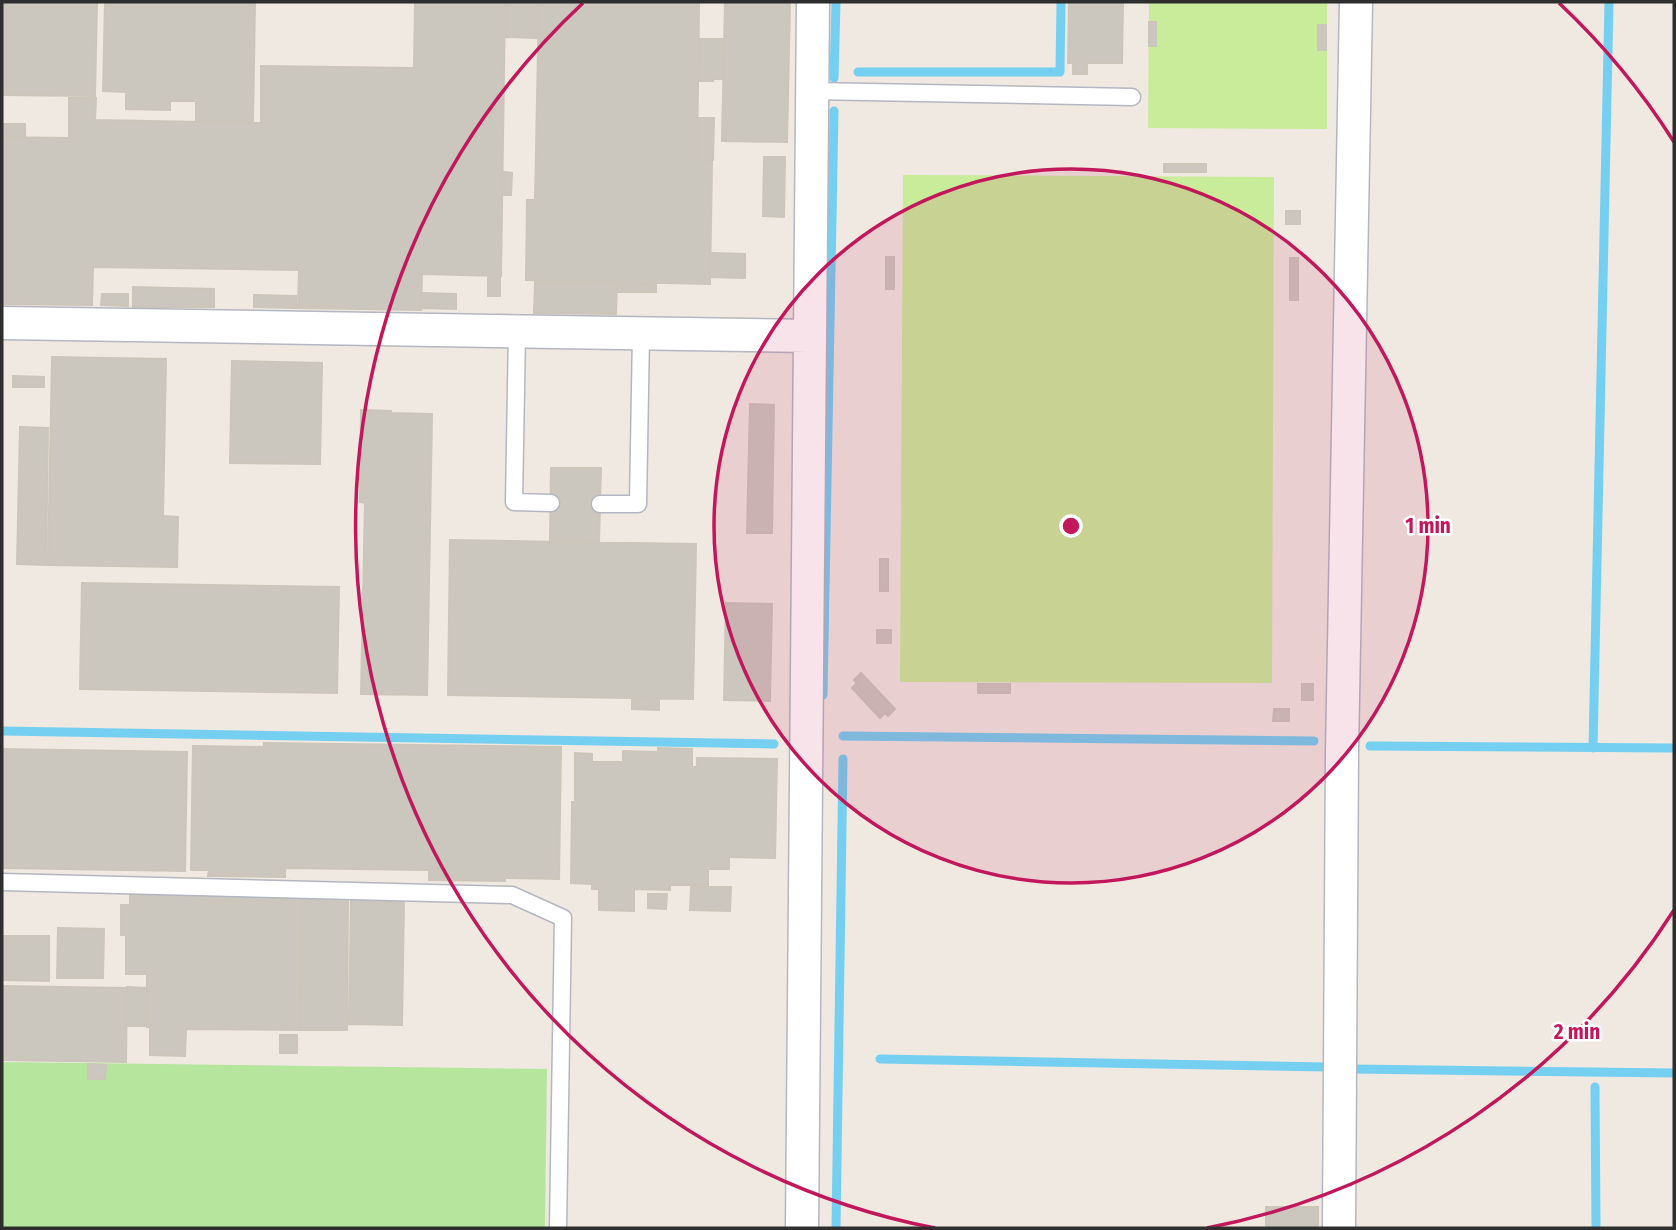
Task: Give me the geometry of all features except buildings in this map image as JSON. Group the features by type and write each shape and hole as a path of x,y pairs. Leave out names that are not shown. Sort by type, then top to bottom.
{"street":[{"path":"802,1228 813,2"},
{"path":"1339,1228 1342,752 1356,2"},
{"path":"2,323 809,336"}],"lane":[{"path":"812,91 1132,97"},
{"path":"517,331 514,502 551,503"},
{"path":"600,504 638,504 641,333"},
{"path":"2,882 512,895 563,918 558,1228"}],"green space":[{"path":"1149,2 1327,2 1327,129 1148,128"},
{"path":"903,175 1274,177 1272,683 900,682"},
{"path":"2,1062 547,1069 545,1228 2,1228"}],"waterway":[{"path":"834,78 836,2"},
{"path":"858,72 1060,72 1061,2"},
{"path":"1593,748 1609,2"},
{"path":"823,695 834,111"},
{"path":"2,731 774,744"},
{"path":"843,736 1314,741"},
{"path":"1370,746 1674,748"},
{"path":"836,1228 843,759"},
{"path":"880,1059 1327,1067"},
{"path":"1352,1069 1674,1073"},
{"path":"1595,1087 1596,1228"}]}
